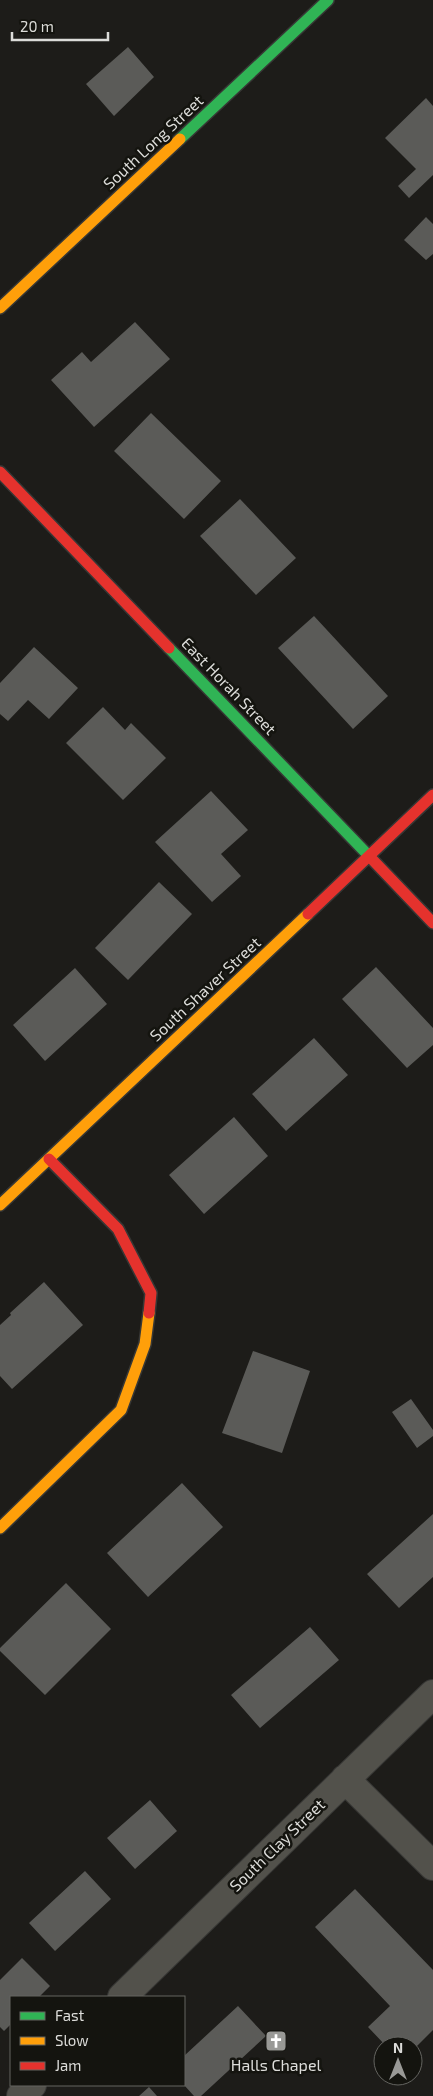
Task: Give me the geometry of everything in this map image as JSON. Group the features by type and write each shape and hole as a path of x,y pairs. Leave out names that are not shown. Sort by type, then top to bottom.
{"street":[{"name":"South Long Street","path":"0,308 328,0"},
{"name":"East Horah Street","path":"0,472 370,855 433,924"},
{"name":"South Shaver Street","path":"0,1206 433,795"},
{"path":"0,1528 121,1410 145,1344 151,1293 118,1229 49,1159"},
{"name":"South Clay Street","path":"123,1996 433,1694"},
{"path":"345,1779 433,1866"},
{"path":"21,2096 31,2086"}],"building":[{"path":"128,47 154,77 114,116 86,84"},
{"path":"426,98 433,106 433,175 409,198 398,186 416,169 385,138"},
{"path":"426,217 433,224 433,254 426,260 404,240"},
{"path":"135,322 170,359 94,427 51,380 82,352 91,362"},
{"path":"151,413 221,481 184,519 114,451"},
{"path":"240,499 296,558 256,595 200,536"},
{"path":"314,616 388,696 353,729 278,648"},
{"path":"34,647 78,688 49,719 28,700 8,721 0,714 0,683"},
{"path":"103,707 125,730 131,723 166,758 123,800 66,743"},
{"path":"211,791 248,830 221,854 241,876 212,902 155,842"},
{"path":"159,882 192,914 128,980 95,948"},
{"path":"376,967 433,1028 433,1045 407,1068 342,999"},
{"path":"75,968 107,1004 45,1061 13,1025"},
{"path":"314,1038 348,1075 286,1131 252,1094"},
{"path":"234,1117 268,1156 204,1214 169,1175"},
{"path":"44,1282 83,1325 12,1389 0,1376 0,1325 11,1315 10,1313"},
{"path":"253,1351 310,1371 282,1453 222,1433"},
{"path":"411,1399 433,1430 433,1436 417,1448 392,1412"},
{"path":"182,1483 223,1527 148,1597 107,1553"},
{"path":"433,1514 433,1577 399,1608 367,1574"},
{"path":"66,1583 111,1629 45,1695 0,1651 0,1648"},
{"path":"310,1627 339,1660 260,1728 231,1695"},
{"path":"150,1800 177,1831 135,1869 107,1838"},
{"path":"85,1871 111,1899 55,1951 29,1923"},
{"path":"355,1889 433,1970 433,2030 423,2040 423,2036 377,2036 368,2027 390,2006 315,1927"},
{"path":"22,1958 50,1986 40,1996 10,1996 10,2025 4,2031 0,2027 0,1980"},
{"path":"238,2006 266,2036 201,2096 194,2096 185,2086 185,2055"},
{"path":"149,2087 157,2096 139,2096"}],"traffic: fast":[{"path":"180,139 328,0"},
{"path":"169,648 369,856"}],"traffic: slow":[{"path":"0,308 180,139"},
{"path":"0,1205 308,914"},
{"path":"0,1528 121,1410 145,1344 149,1313"}],"traffic: jam":[{"path":"0,472 169,648"},
{"path":"308,914 433,795"},
{"path":"369,856 433,923"},
{"path":"49,1159 118,1229 151,1293 149,1313"}],"place":[{"name":"Halls Chapel","path":"276,2041"}]}
